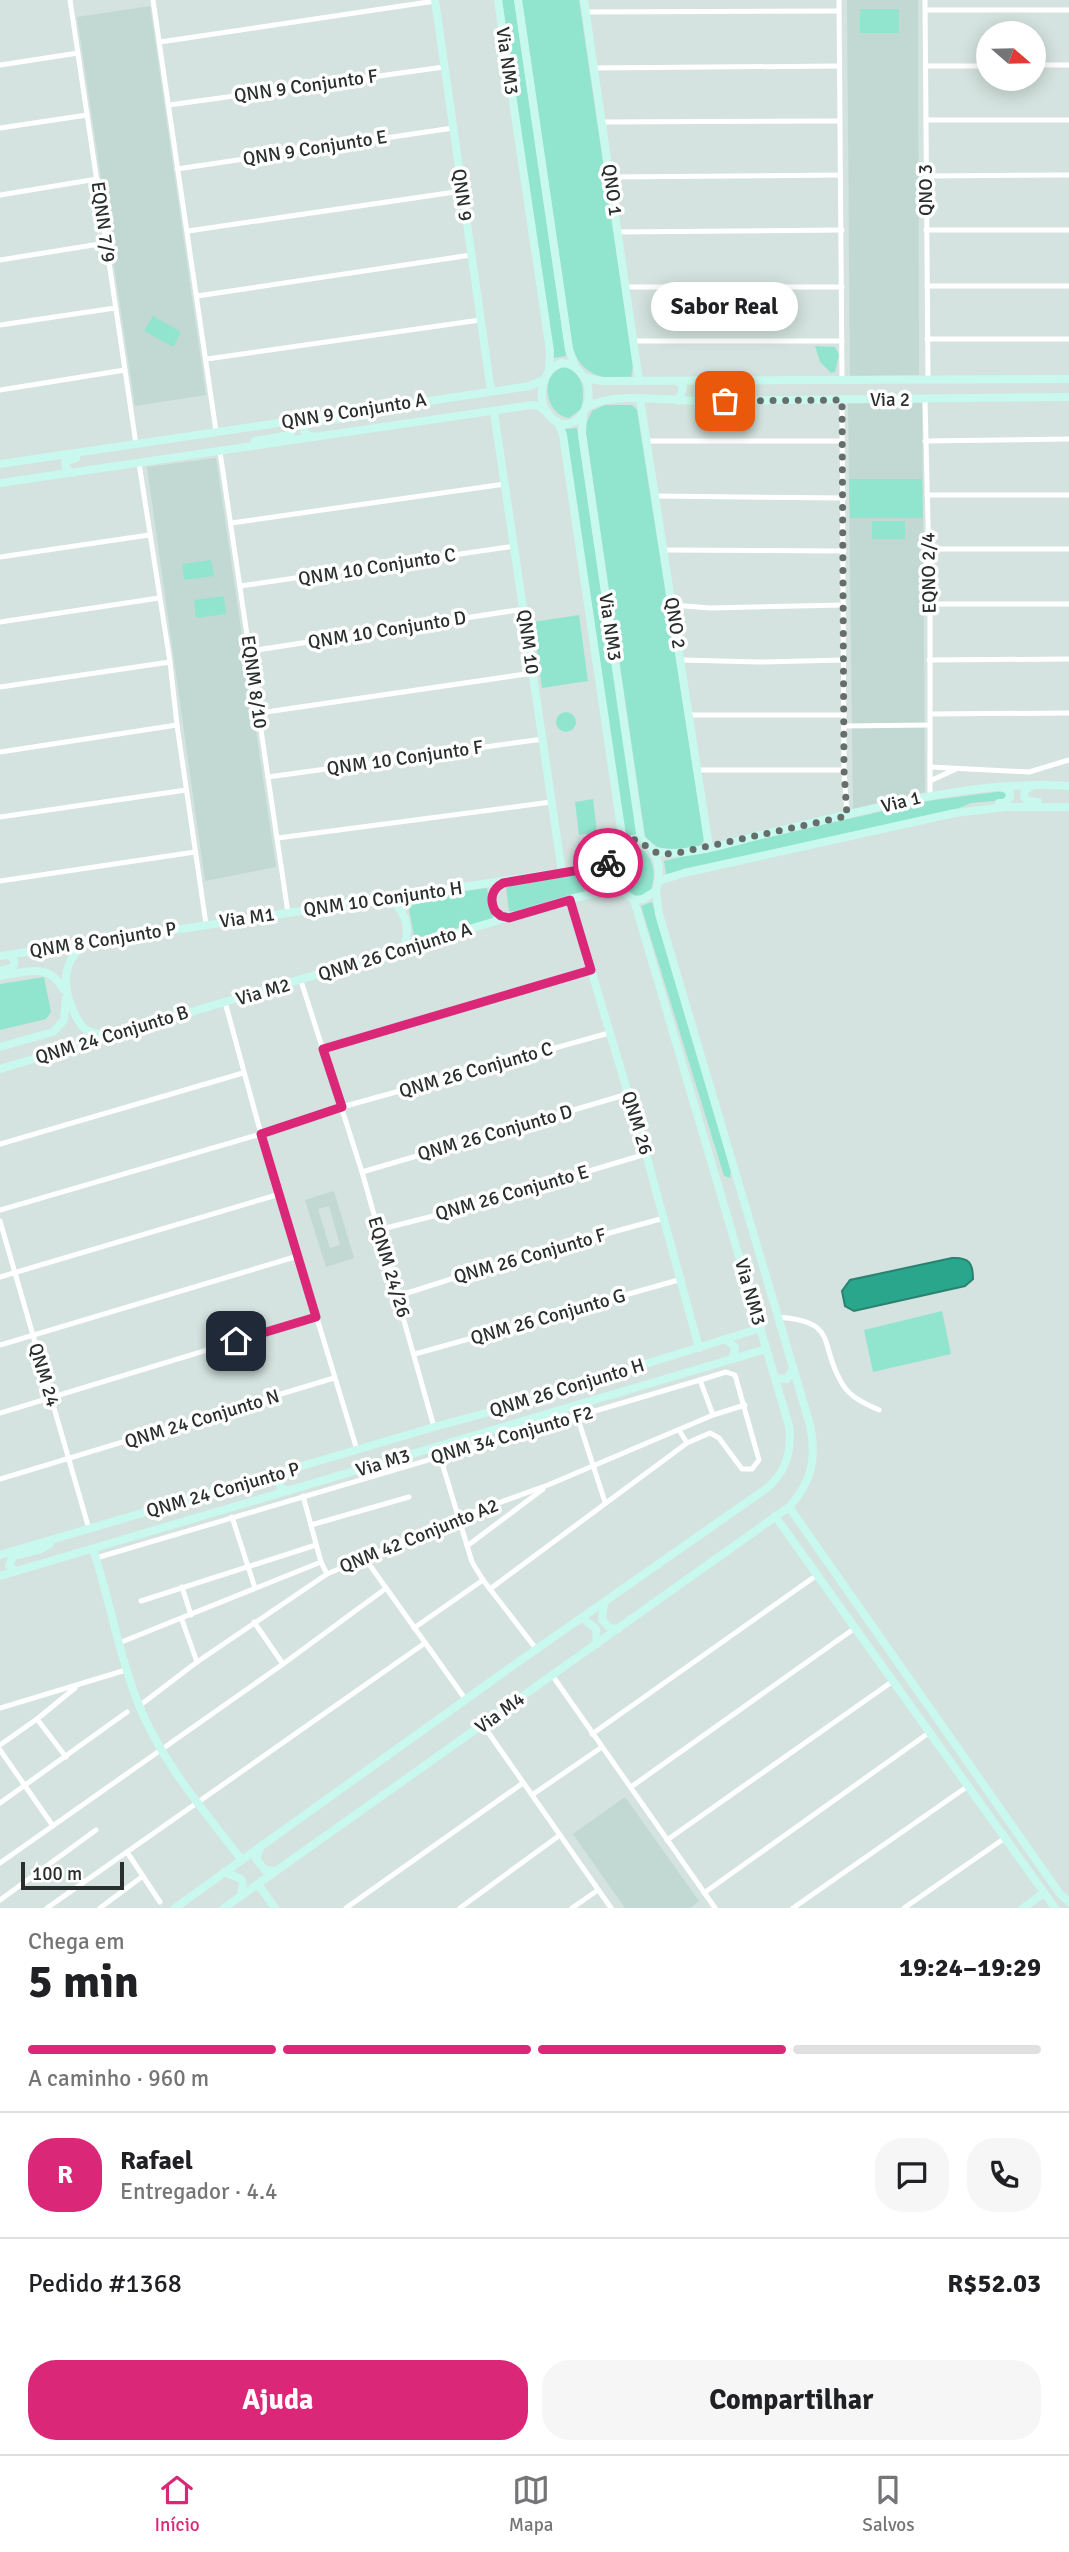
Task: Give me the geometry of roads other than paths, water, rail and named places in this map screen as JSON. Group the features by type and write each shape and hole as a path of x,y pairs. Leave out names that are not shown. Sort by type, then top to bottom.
{"main road":[{"name":"Via NM3","path":"498,0 548,339 549,370"},
{"name":"Via NM3","path":"518,0 567,335 575,366"},
{"name":"QNO 1","path":"584,0 639,381"},
{"name":"QNN 9","path":"435,1 491,391"},
{"path":"0,481 220,452 532,405 539,406 558,422 571,423 585,411 589,393 587,378 575,366 561,363 549,370 543,380 543,398 547,412"},
{"name":"Via 2","path":"587,378 601,381 679,382 699,391 842,400 1069,397"},
{"path":"1032,397 1028,393 1029,384 1034,379"},
{"name":"Via 2","path":"585,411 600,401 679,401 699,391 842,380 1069,379"},
{"name":"QNN 9 Conjunto A","path":"133,444 530,386 543,380"},
{"path":"1012,397 1017,387 1013,380"},
{"path":"679,382 683,387 679,401"},
{"name":"QNO 2","path":"640,399 709,846"},
{"path":"318,437 305,434 305,425 368,415 398,404"},
{"name":"Via NM3","path":"585,411 582,433 641,840"},
{"name":"QNM 10","path":"494,412 562,872"},
{"path":"208,453 242,443 290,435 292,424 287,421"},
{"name":"Via NM3","path":"558,422 623,842"},
{"path":"0,464 133,444"},
{"path":"73,473 65,467 67,459 109,452 133,444"},
{"path":"0,481 49,472 54,465 50,458 44,457"},
{"path":"1032,786 1024,793 1028,801 1069,805"},
{"name":"Via 1","path":"654,852 665,854 709,846 930,795 1032,786 1069,786"},
{"path":"956,813 972,806 1005,803 1010,794 1004,788"},
{"name":"Via 1","path":"659,881 684,873 956,813 1006,807 1069,805"},
{"path":"562,872 603,866 612,860 623,842 641,840 654,852 659,866 656,891 643,899 634,900 618,888 612,860"},
{"name":"QNM 10 Conjunto H","path":"288,913 562,872"},
{"path":"507,882 496,887 492,903 498,914 509,918"},
{"path":"570,900 618,888"},
{"name":"Via NM3","path":"656,891 659,914 813,1438 814,1453 807,1484 789,1507 775,1516"},
{"path":"387,899 400,906 404,915 407,939 402,949"},
{"name":"QNM 26 Conjunto A","path":"301,981 570,900"},
{"name":"QNM 26","path":"570,900 682,1279 699,1348"},
{"name":"Via NM3","path":"604,1604 777,1478 786,1461 791,1438 634,900"},
{"name":"Via M1","path":"206,924 288,913"},
{"name":"QNM 8 Conjunto P","path":"4,956 206,924"},
{"path":"0,1047 53,1032 60,1026 64,1020 66,968 73,955 87,942"},
{"path":"0,971 14,965 14,959 4,956"},
{"path":"0,976 47,972 58,979 80,1025 89,1031 110,1035"},
{"name":"Via M2","path":"225,1002 301,981"},
{"name":"QNM 24 Conjunto B","path":"0,1069 225,1002"},
{"path":"716,1178 732,1183 736,1175"},
{"path":"724,1203 737,1195 743,1199"},
{"path":"699,1348 761,1328"},
{"path":"725,1339 735,1347 733,1359"},
{"name":"QNM 26 Conjunto H","path":"434,1427 699,1348"},
{"name":"Via M3","path":"0,1576 288,1491 439,1451 507,1426 766,1349"},
{"path":"775,1378 787,1379 793,1369"},
{"path":"782,1401 791,1396 803,1401"},
{"path":"501,1409 511,1416 507,1426"},
{"name":"Via M3","path":"357,1450 434,1427"},
{"name":"QNM 24 Conjunto P","path":"65,1536 357,1450"},
{"path":"288,1491 280,1487 282,1478 314,1468 341,1455"},
{"path":"111,1543 137,1531 172,1522 171,1511 165,1507"},
{"path":"789,1507 1060,1894 1069,1902"},
{"path":"775,1516 1053,1905 1060,1894"},
{"name":"Via M4","path":"224,1908 775,1516"},
{"path":"0,1555 65,1536"},
{"path":"16,1572 9,1566 12,1556 41,1549 65,1536"},
{"path":"800,1550 813,1542"},
{"path":"93,1549 126,1670 139,1706 162,1750 198,1803 242,1859"},
{"path":"604,1604 602,1620 610,1628 618,1629"},
{"name":"Via M4","path":"175,1908 604,1604"},
{"path":"583,1618 596,1629 597,1644"},
{"path":"261,1846 256,1859 258,1863 265,1870 278,1870"},
{"path":"224,1872 237,1875 241,1879 241,1895"},
{"path":"258,1884 275,1908"},
{"path":"1023,1908 1044,1893"}],"street":[{"name":"EQNN 7/9","path":"70,0 125,370 133,444"},
{"path":"153,0 216,431"},
{"path":"839,0 842,380"},
{"name":"QNO 3","path":"925,0 928,379"},
{"path":"160,42 435,1"},
{"path":"926,10 1069,10"},
{"path":"586,12 839,11"},
{"path":"0,65 78,53"},
{"path":"1046,65 1069,65"},
{"name":"QNN 9 Conjunto F","path":"169,105 444,66"},
{"path":"593,68 840,66"},
{"path":"926,66 976,66"},
{"path":"0,128 87,115"},
{"path":"926,120 1069,120"},
{"path":"602,122 839,121"},
{"name":"QNN 9 Conjunto E","path":"177,169 453,128"},
{"path":"610,177 840,175"},
{"path":"927,176 1069,175"},
{"path":"0,195 97,180"},
{"path":"188,231 461,191"},
{"path":"926,230 1069,229"},
{"path":"618,232 842,230"},
{"path":"0,260 106,243"},
{"path":"197,296 471,254"},
{"path":"927,286 1069,285"},
{"path":"627,287 842,287"},
{"path":"0,325 116,308"},
{"path":"207,359 480,320"},
{"path":"927,340 1069,339"},
{"path":"634,341 842,341"},
{"path":"0,390 125,370"},
{"path":"842,400 844,770 847,816"},
{"name":"EQNO 2/4","path":"925,400 930,604 930,795"},
{"path":"925,440 1069,439"},
{"path":"647,441 842,441"},
{"name":"EQNM 8/10","path":"220,452 288,913"},
{"path":"139,463 206,924"},
{"path":"231,523 505,484"},
{"path":"927,495 1069,495"},
{"path":"655,496 844,498"},
{"path":"0,557 149,534"},
{"name":"QNM 10 Conjunto C","path":"240,586 515,546"},
{"path":"929,549 1069,549"},
{"path":"663,550 844,551"},
{"path":"0,622 159,598"},
{"path":"930,604 1069,604"},
{"path":"672,605 710,608 844,605"},
{"name":"QNM 10 Conjunto D","path":"250,651 524,609"},
{"path":"929,660 1069,659"},
{"path":"681,660 844,660"},
{"path":"0,687 170,662"},
{"path":"259,713 533,673"},
{"path":"930,714 1069,713"},
{"path":"689,715 845,715"},
{"path":"0,752 177,725"},
{"path":"845,726 929,725"},
{"name":"QNM 10 Conjunto F","path":"268,777 543,739"},
{"path":"930,767 1029,772 1069,760"},
{"path":"930,781 958,768"},
{"path":"698,770 844,770"},
{"path":"0,817 186,790"},
{"path":"278,838 551,802"},
{"path":"0,881 195,852"},
{"path":"323,1049 591,970"},
{"name":"EQNM 24/26","path":"301,981 362,1172 434,1427"},
{"path":"225,1002 243,1073 357,1450"},
{"name":"QNM 26 Conjunto C","path":"342,1107 609,1033"},
{"path":"0,1144 243,1073"},
{"name":"QNM 26 Conjunto D","path":"362,1172 628,1094"},
{"path":"0,1210 261,1134 342,1107"},
{"name":"QNM 26 Conjunto E","path":"378,1230 461,1209 646,1154"},
{"path":"0,1277 280,1194"},
{"name":"QNM 26 Conjunto F","path":"398,1296 504,1262 664,1218"},
{"name":"QNM 24","path":"0,1221 89,1529"},
{"path":"0,1345 298,1256"},
{"name":"QNM 26 Conjunto G","path":"415,1354 682,1279"},
{"path":"0,1413 316,1317"},
{"path":"778,1317 803,1320 822,1330 843,1385 857,1399 879,1409"},
{"name":"QNM 34 Conjunto F2","path":"96,1558 303,1496 439,1451 577,1416 726,1372 733,1373 745,1405"},
{"name":"QNM 24 Conjunto N","path":"0,1479 334,1378"},
{"path":"491,1589 687,1443 707,1434 714,1434 738,1466 752,1469 759,1460 759,1453 745,1405 713,1415 699,1380"},
{"name":"QNM 42 Conjunto A2","path":"303,1496 321,1562 327,1574 457,1518 548,1485 713,1415"},
{"path":"577,1416 605,1502"},
{"path":"679,1430 687,1443"},
{"path":"439,1451 472,1562 537,1650"},
{"name":"QNM 42 Conjunto A2","path":"467,1546 548,1485"},
{"path":"311,1524 409,1497"},
{"path":"232,1517 255,1588"},
{"path":"141,1601 316,1545"},
{"path":"364,1557 466,1701"},
{"path":"119,1643 321,1562"},
{"path":"139,1706 197,1662 327,1574"},
{"path":"592,1734 817,1575"},
{"path":"415,1628 483,1580"},
{"path":"182,1587 191,1615"},
{"path":"0,1863 283,1664 385,1588"},
{"path":"182,1620 197,1662"},
{"path":"254,1622 283,1664"},
{"path":"631,1787 855,1628"},
{"path":"47,1908 425,1643"},
{"path":"0,1709 126,1670"},
{"path":"552,1675 715,1908"},
{"path":"667,1840 892,1681"},
{"path":"53,1826 0,1748 77,1686"},
{"path":"0,1803 127,1712"},
{"path":"37,1719 66,1757"},
{"path":"483,1725 611,1908"},
{"path":"705,1893 929,1732"},
{"path":"531,1795 602,1747"},
{"path":"346,1908 523,1783"},
{"path":"793,1908 968,1786"},
{"path":"0,1900 96,1830"},
{"path":"460,1908 560,1835"},
{"path":"904,1908 1005,1838"},
{"path":"127,1852 160,1902"},
{"path":"100,1908 143,1876"},
{"path":"572,1908 598,1890"}],"place":[{"name":"Sabor Real","path":"725,401"}]}
